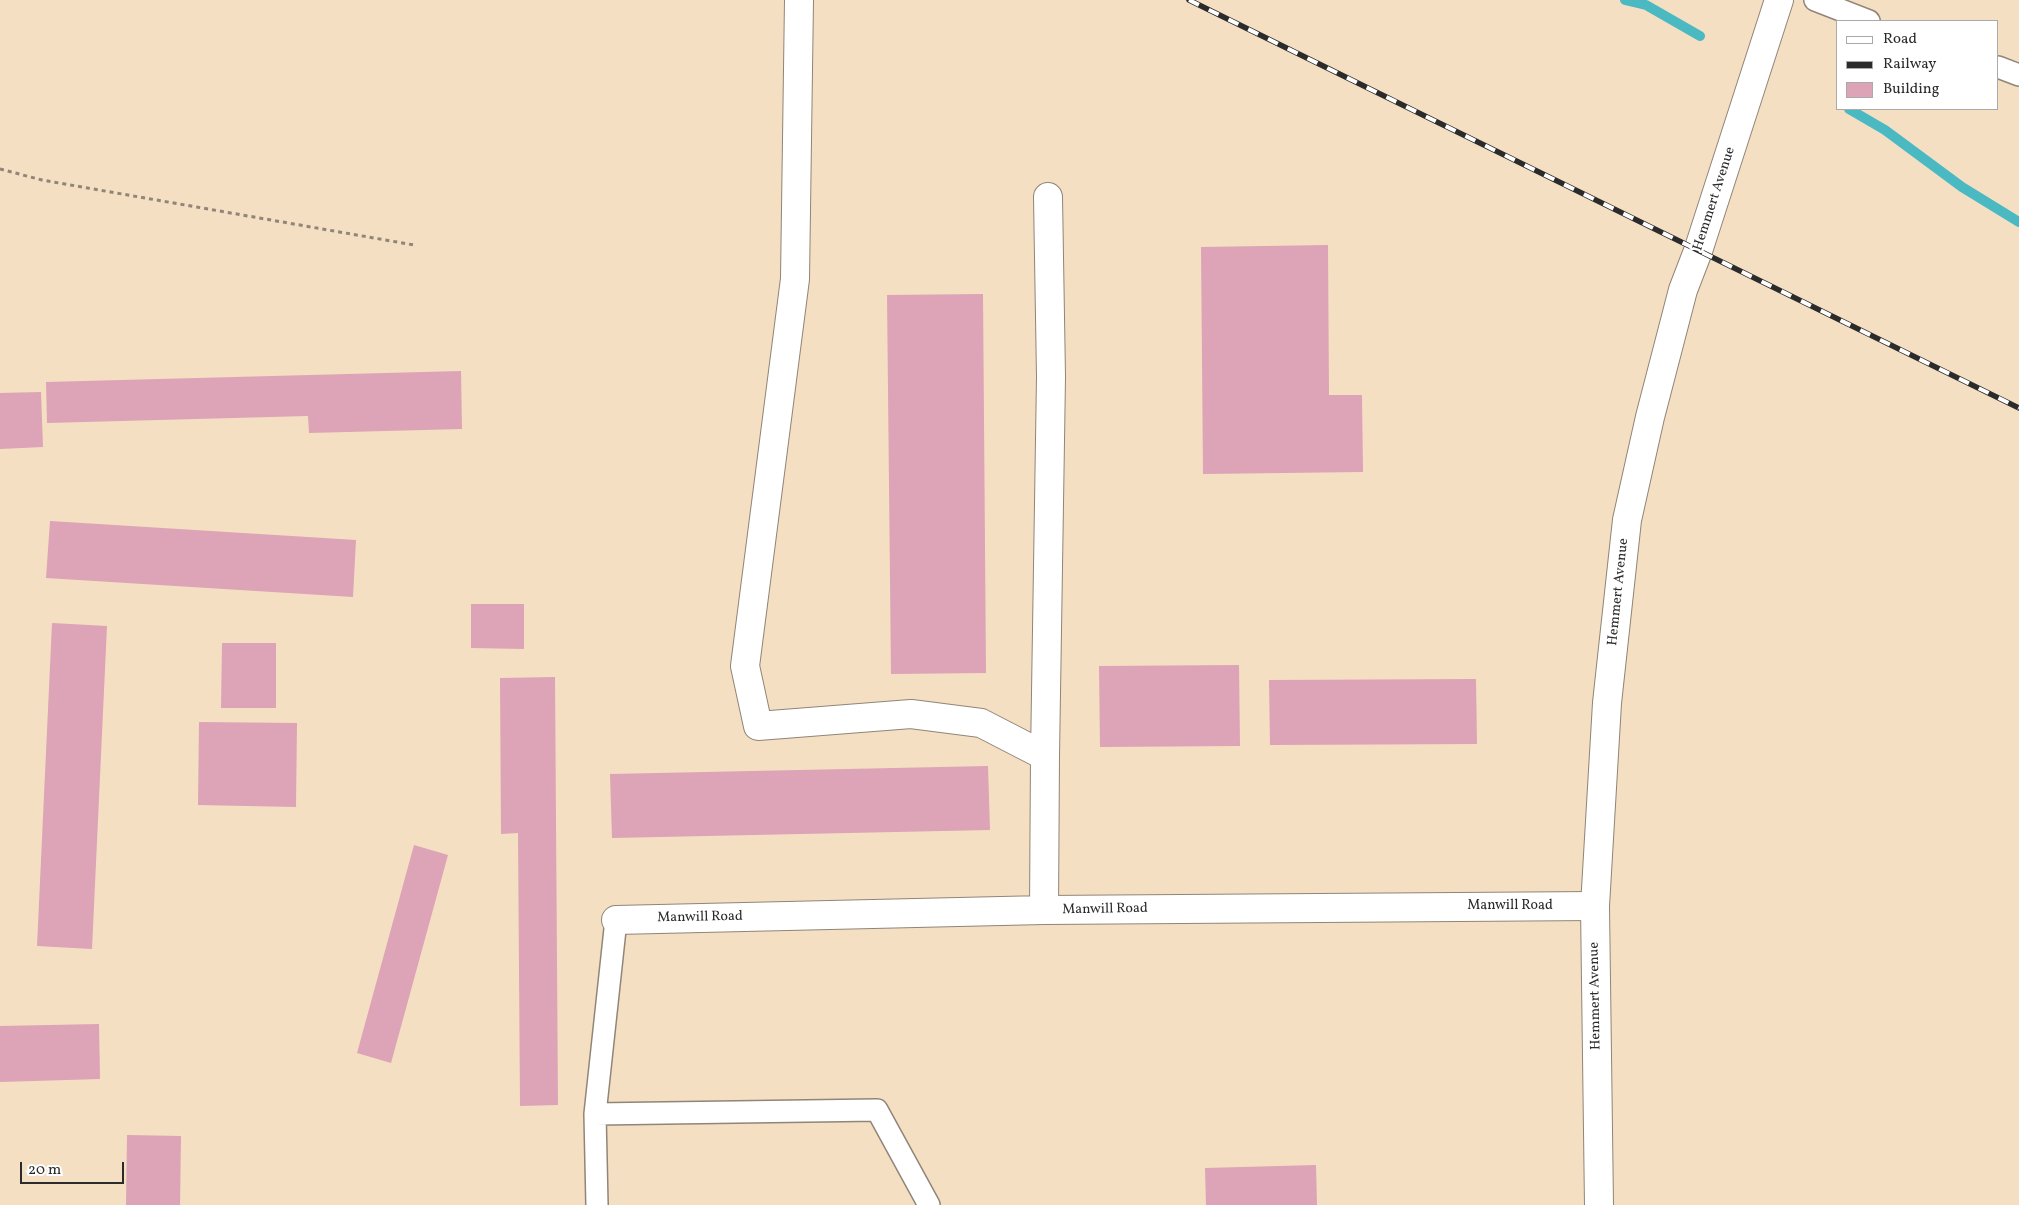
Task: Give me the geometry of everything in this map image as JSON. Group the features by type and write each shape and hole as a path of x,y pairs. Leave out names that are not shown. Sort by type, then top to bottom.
{"street":[{"path":"798,0 795,278 745,666 758,726 911,714 981,723 1045,756"},
{"name":"Hemmert Avenue","path":"1599,1205 1595,906 1607,703 1627,520 1650,417 1683,290 1698,251 1779,0"},
{"path":"1044,910 1051,377 1048,197"},
{"name":"Manwill Road","path":"616,920 1044,910 1595,906"}],"lane":[{"path":"1815,0 1866,20"},
{"path":"1999,67 2019,75"},
{"path":"598,1205 595,1114 616,920"},
{"path":"595,1114 877,1110 929,1205"}],"path":[{"path":"0,169 72,185 414,245"}],"building":[{"path":"1328,245 1329,395 1362,395 1363,472 1203,474 1201,247"},
{"path":"983,294 986,673 891,674 887,295"},
{"path":"461,371 462,429 309,433 308,416 47,423 46,382"},
{"path":"41,392 43,447 0,449 0,393"},
{"path":"50,521 356,540 353,597 46,578"},
{"path":"471,604 524,604 524,649 471,648"},
{"path":"52,623 107,626 92,949 37,946"},
{"path":"222,643 276,643 276,708 221,708"},
{"path":"1239,665 1240,746 1100,747 1099,666"},
{"path":"555,677 558,1105 520,1106 518,833 501,834 500,678"},
{"path":"1476,679 1477,744 1270,745 1269,680"},
{"path":"199,722 297,723 296,807 198,805"},
{"path":"988,766 990,830 612,838 610,774"},
{"path":"414,845 448,855 391,1063 357,1053"},
{"path":"99,1024 100,1079 0,1082 0,1026"},
{"path":"127,1135 181,1136 180,1205 126,1205"},
{"path":"1316,1165 1317,1205 1206,1205 1205,1168"}],"waterway":[{"path":"1625,0 1646,5 1700,36"},
{"path":"1851,110 1885,130 1962,187 2019,222"}],"railway":[{"path":"1189,0 2019,408"}]}
